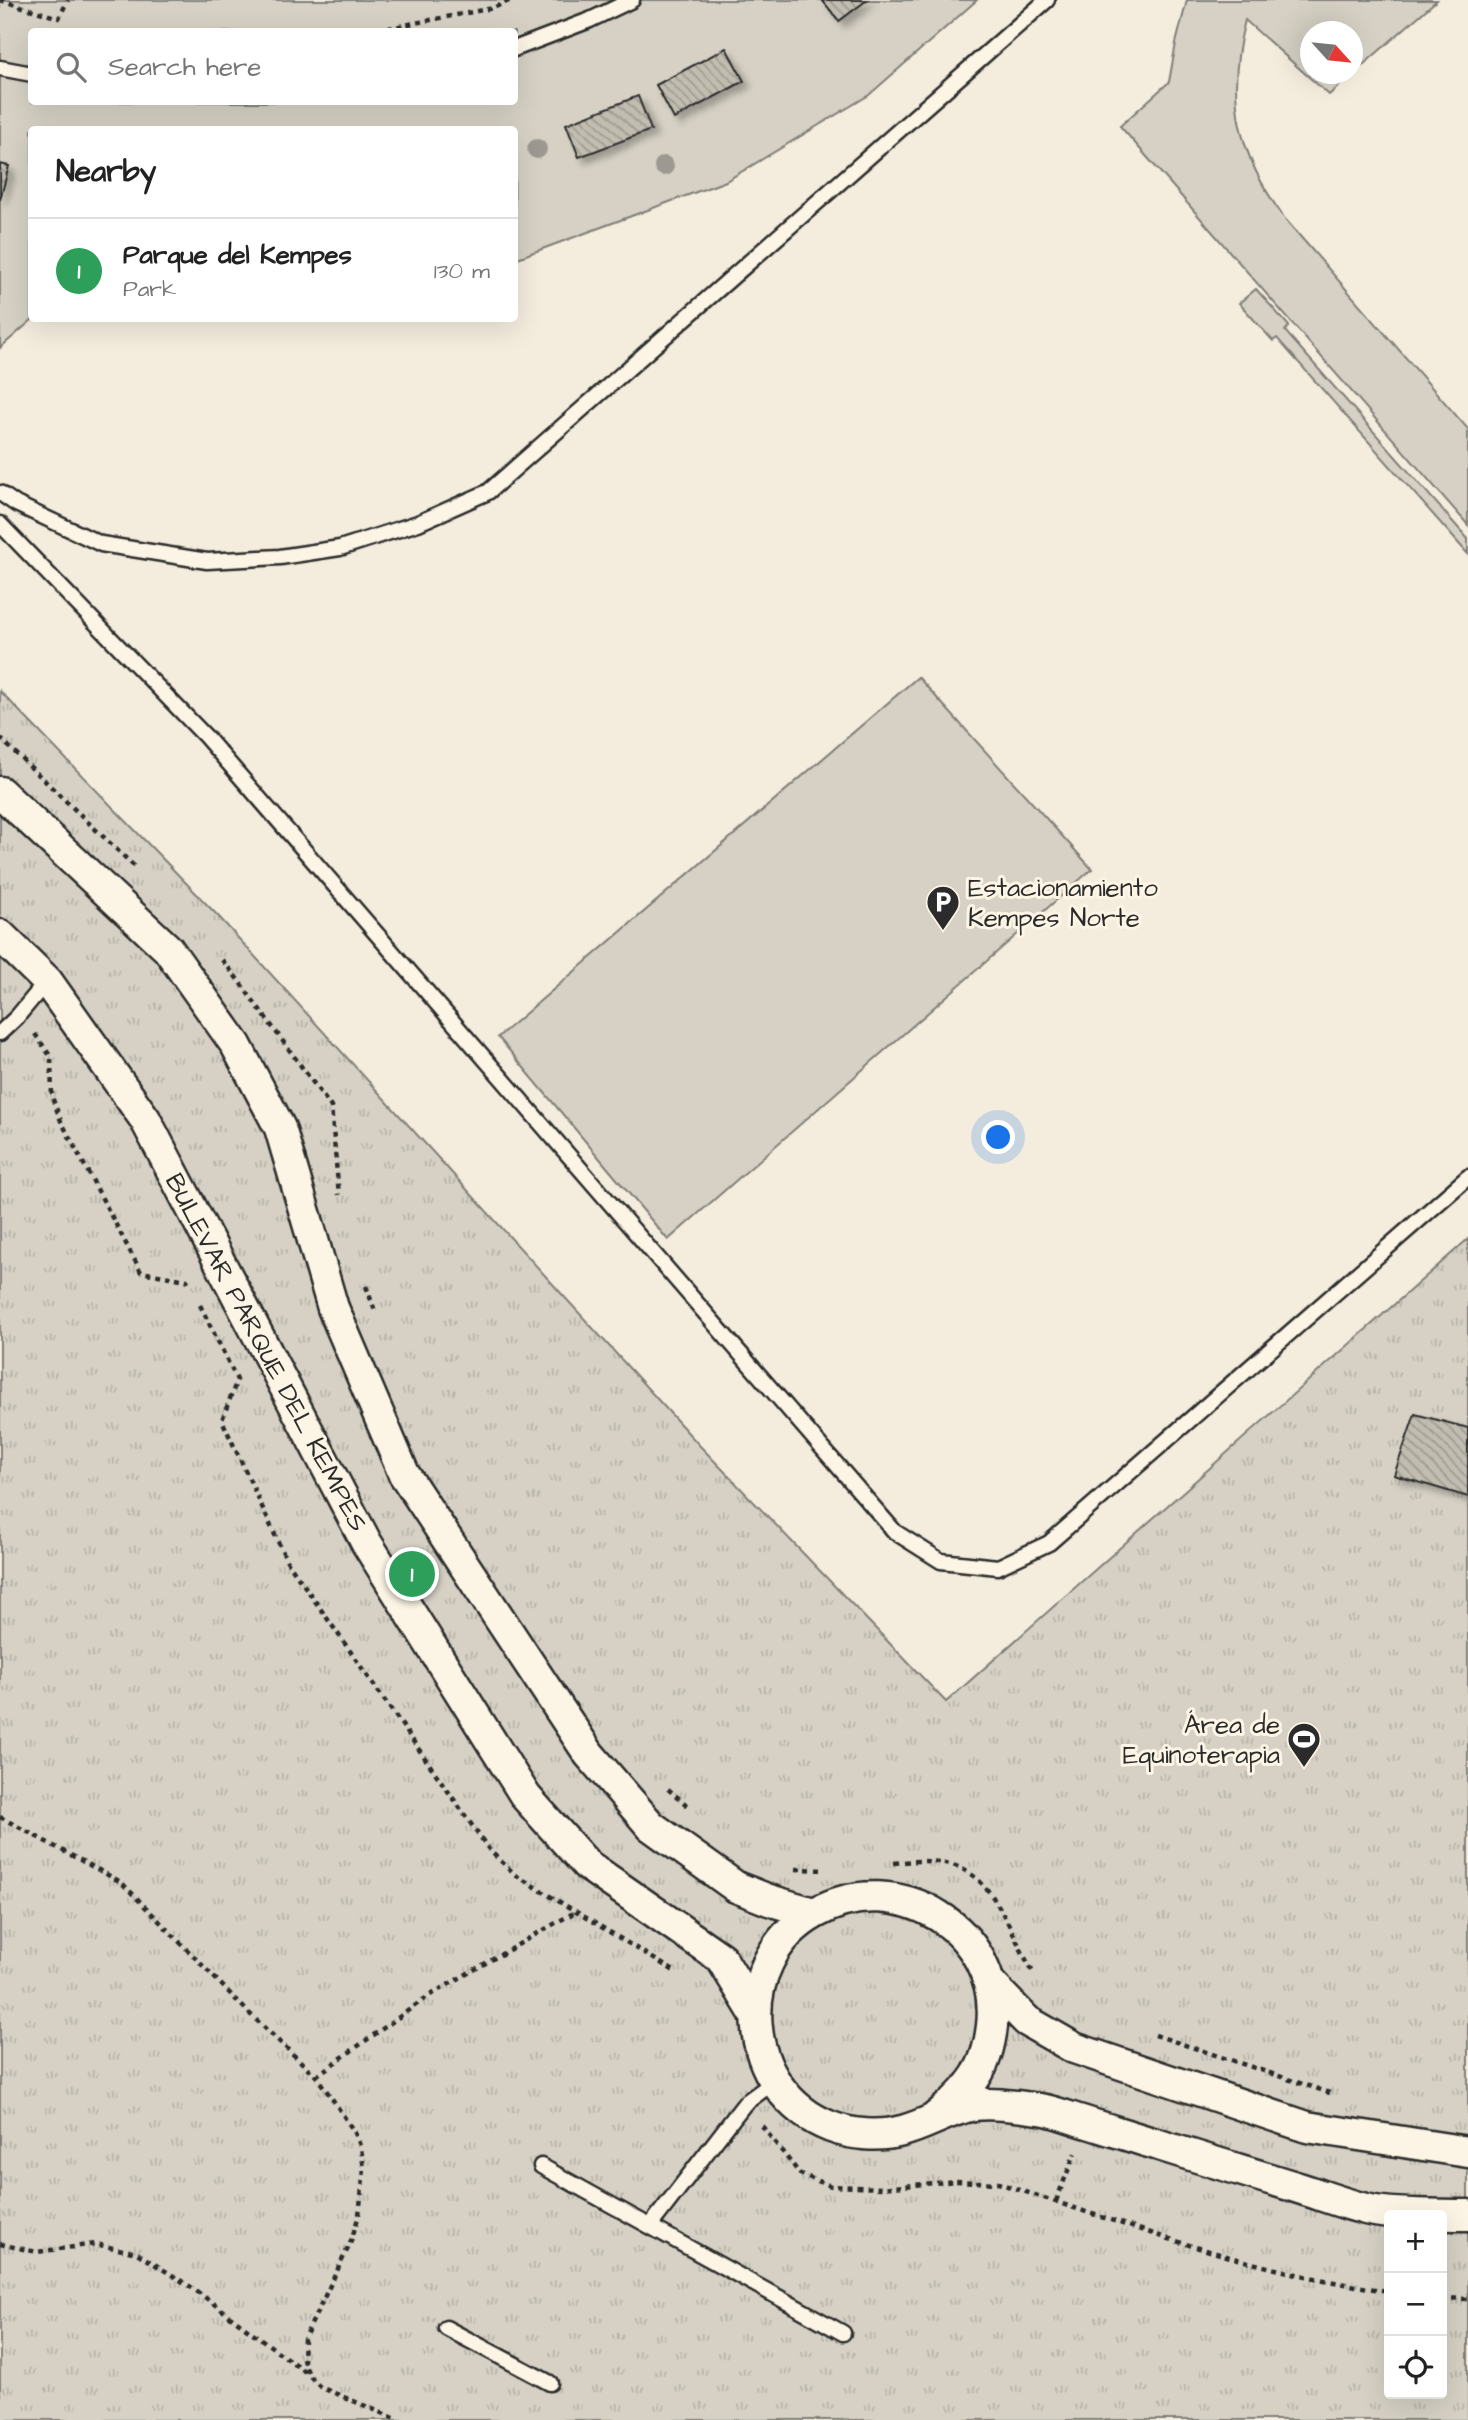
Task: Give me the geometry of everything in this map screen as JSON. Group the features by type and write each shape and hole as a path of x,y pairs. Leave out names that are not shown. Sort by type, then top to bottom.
{"street":[{"path":"0,792 168,949 236,1045 280,1128 333,1308 404,1474 589,1754 651,1826 736,1887 813,1913"},
{"name":"BULEVAR PARQUE DEL KEMPES","path":"0,935 47,981 145,1119 366,1542 526,1797 587,1865 721,1958 755,2014"},
{"name":"BULEVAR PARQUE DEL KEMPES","path":"936,2117 960,2098 978,2073 990,2043 993,2013 989,1982 976,1953 957,1929 932,1910 903,1899 872,1896 841,1901 813,1913 789,1932 771,1956 760,1984 755,2014 760,2049 775,2081 799,2108 831,2127 866,2134 902,2131 977,2105 1044,2110 1372,2210 1468,2216"},
{"name":"BULEVAR PARQUE DEL KEMPES","path":"989,1982 1027,2021 1074,2048 1307,2127 1468,2152"}],"lane":[{"path":"518,47 590,20 632,0"},
{"path":"0,493 16,504 101,544 207,561 280,557 340,548 418,523 488,492 1047,0"},
{"path":"0,68 28,73"},
{"path":"0,524 206,737 895,1532 941,1561 998,1567 1049,1543 1468,1177"},
{"path":"0,1033 47,981"},
{"path":"650,2226 745,2102 775,2081"},
{"path":"541,2166 843,2333"},
{"path":"446,2328 550,2384"}],"path":[{"path":"0,0 60,18 68,0"},
{"path":"389,28 494,8 511,0"},
{"path":"0,738 136,867"},
{"path":"216,954 233,973 331,1107 340,1208"},
{"path":"17,1017 40,1039 51,1057 52,1097 61,1121 141,1272 187,1280 193,1292"},
{"path":"365,1285 380,1323"},
{"path":"199,1305 237,1380 222,1420 287,1561"},
{"path":"662,1783 691,1810"},
{"path":"0,1817 121,1882 250,2014 316,2076 355,2133 361,2147 364,2169 359,2215 350,2245 304,2339 303,2359 309,2375"},
{"path":"892,1863 940,1861 961,1867 983,1884 1004,1915 1038,1979"},
{"path":"795,1869 829,1870"},
{"path":"316,2076 430,1996 575,1912"},
{"path":"1152,2035 1332,2094"},
{"path":"1056,2201 1087,2123"},
{"path":"0,2245 37,2252 95,2244 137,2253 191,2287 309,2375 320,2387 399,2420"},
{"path":"1447,2298 1468,2299"}],"green space":[{"path":"0,0 977,0 869,95 726,181 518,258 518,126 28,126 30,322 0,348"},
{"path":"1187,0 1437,0 1363,65 1363,21 1300,21 1300,69 1245,20 1239,48 1236,100 1246,148 1256,172 1285,219 1468,429 1468,525 1120,126 1169,82"},
{"path":"1317,84 1342,84 1329,95"},
{"path":"1256,289 1289,326 1285,331 1468,539 1468,554 1277,338 1273,341 1239,303"},
{"path":"918,677 1092,869 668,1240 498,1037"},
{"path":"0,691 219,917 700,1446 946,1702 1468,1239 1468,2420 0,2420"}],"building":[{"path":"822,0 867,0 839,21"},
{"path":"726,48 744,81 674,119 656,85"},
{"path":"638,96 651,130 579,157 566,124"},
{"path":"0,164 9,166 0,200"},
{"path":"1415,1414 1468,1428 1468,1497 1394,1475"}],"place":[{"name":"Estacionamiento Kempes Norte","path":"943,932"},
{"name":"Parque del Kempes","path":"412,1574"},
{"name":"Área de Equinoterapia","path":"1304,1769"}]}
